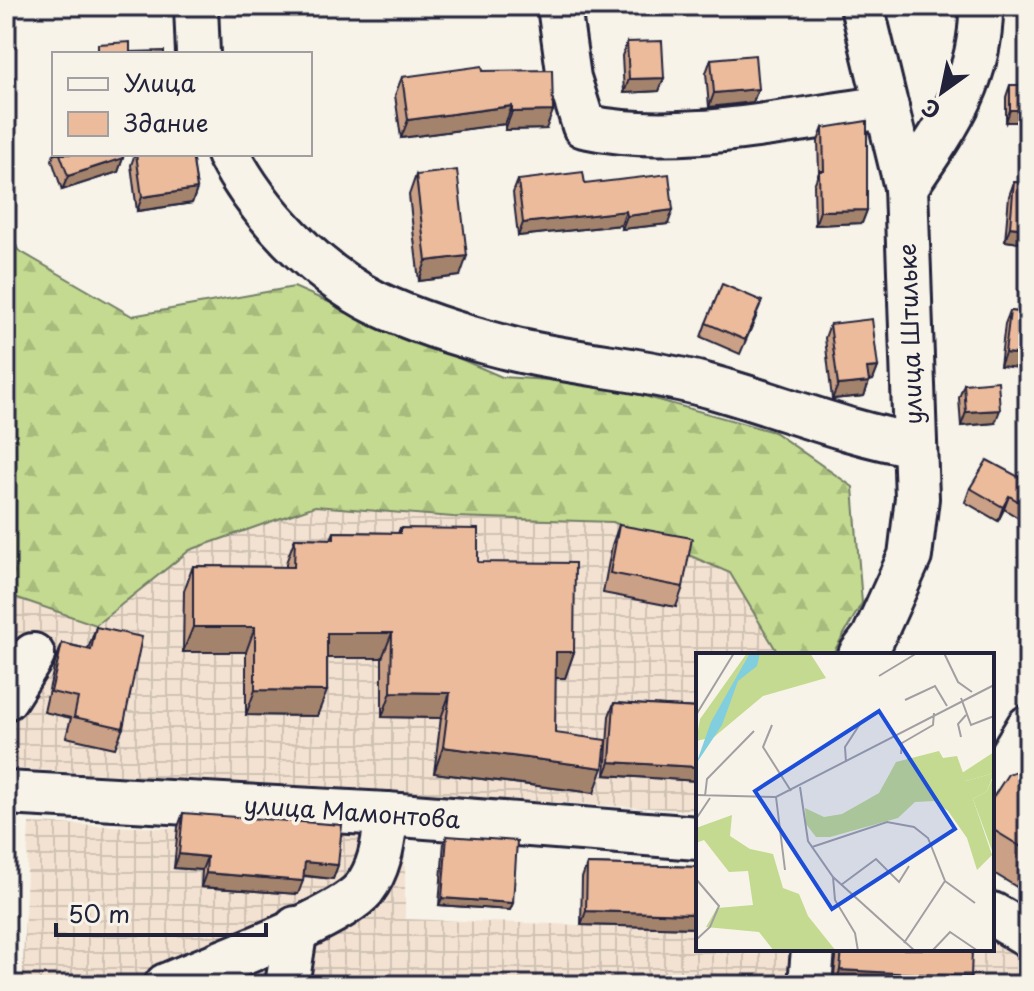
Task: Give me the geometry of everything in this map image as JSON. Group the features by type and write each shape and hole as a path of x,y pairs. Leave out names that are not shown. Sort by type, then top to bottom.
{"street":[{"path":"196,6 198,52"},
{"path":"559,6 569,78 584,126 618,134 667,135 887,107"},
{"name":"улица Штильке","path":"862,6 906,187 917,498 910,556 873,638 862,653"},
{"path":"906,187 948,125 968,84 982,41 981,6"},
{"path":"229,156 236,171 287,233 316,261 377,303 510,349 704,385 872,438 915,445"},
{"path":"6,698 33,655"},
{"path":"1006,785 1028,727"},
{"name":"улица Мамонтова","path":"6,793 387,814 696,838"},
{"path":"166,985 336,911 363,890 380,861 387,814"},
{"path":"994,915 1028,935"},
{"path":"287,985 296,928"},
{"path":"810,985 813,951"}],"shaded area":[{"path":"315,506 453,517 613,522 730,573 778,653 696,653 696,811 6,768 6,594 96,625 190,550"},
{"path":"29,823 405,837 405,919 696,929 696,951 994,951 994,940 1028,961 1028,985 22,985"}],"green space":[{"path":"6,222 18,250 132,316 294,287 502,377 597,383 774,432 853,487 862,603 833,653 778,653 730,573 613,522 453,517 315,506 190,550 96,625 6,594"}],"building":[{"path":"662,41 664,78 629,79 627,42"},
{"path":"130,42 130,52 98,52 98,44"},
{"path":"755,55 758,89 714,93 711,59"},
{"path":"482,66 483,71 552,70 553,111 512,112 512,106 408,120 402,77"},
{"path":"1010,85 1028,85 1028,110 1010,110"},
{"path":"867,121 867,210 820,211 819,171 824,171 823,128"},
{"path":"61,156 122,156 123,158 68,176"},
{"path":"136,156 192,156 197,189 142,197"},
{"path":"457,170 467,256 426,261 416,175"},
{"path":"583,172 585,184 669,174 673,210 627,216 626,211 523,223 518,180"},
{"path":"1014,182 1028,183 1028,229 1010,227"},
{"path":"722,284 762,301 745,340 706,323"},
{"path":"1010,311 1028,313 1028,355 1005,353"},
{"path":"872,319 878,367 867,368 869,382 838,385 830,324"},
{"path":"998,381 1000,410 966,412 964,384"},
{"path":"987,460 1028,482 1028,507 1009,496 1003,507 970,488"},
{"path":"619,525 692,538 683,587 610,573"},
{"path":"400,528 478,529 478,562 575,563 574,652 556,652 555,733 606,740 603,768 443,747 450,693 391,692 392,633 327,633 327,691 255,690 255,627 193,627 193,566 294,567 295,538 334,539 334,532 400,533"},
{"path":"6,589 16,592 6,619"},
{"path":"96,627 142,637 123,728 74,717 78,698 51,692 62,643 91,650"},
{"path":"614,703 696,708 696,767 610,762"},
{"path":"1019,770 1028,775 1028,851 994,830 994,796 1008,774"},
{"path":"183,813 342,825 338,865 305,862 303,881 206,873 207,857 179,854"},
{"path":"447,836 517,841 513,903 442,898"},
{"path":"587,864 696,867 696,914 586,911"},
{"path":"842,951 972,951 971,977 840,970"},
{"path":"1028,970 1028,985 1018,985"}]}
